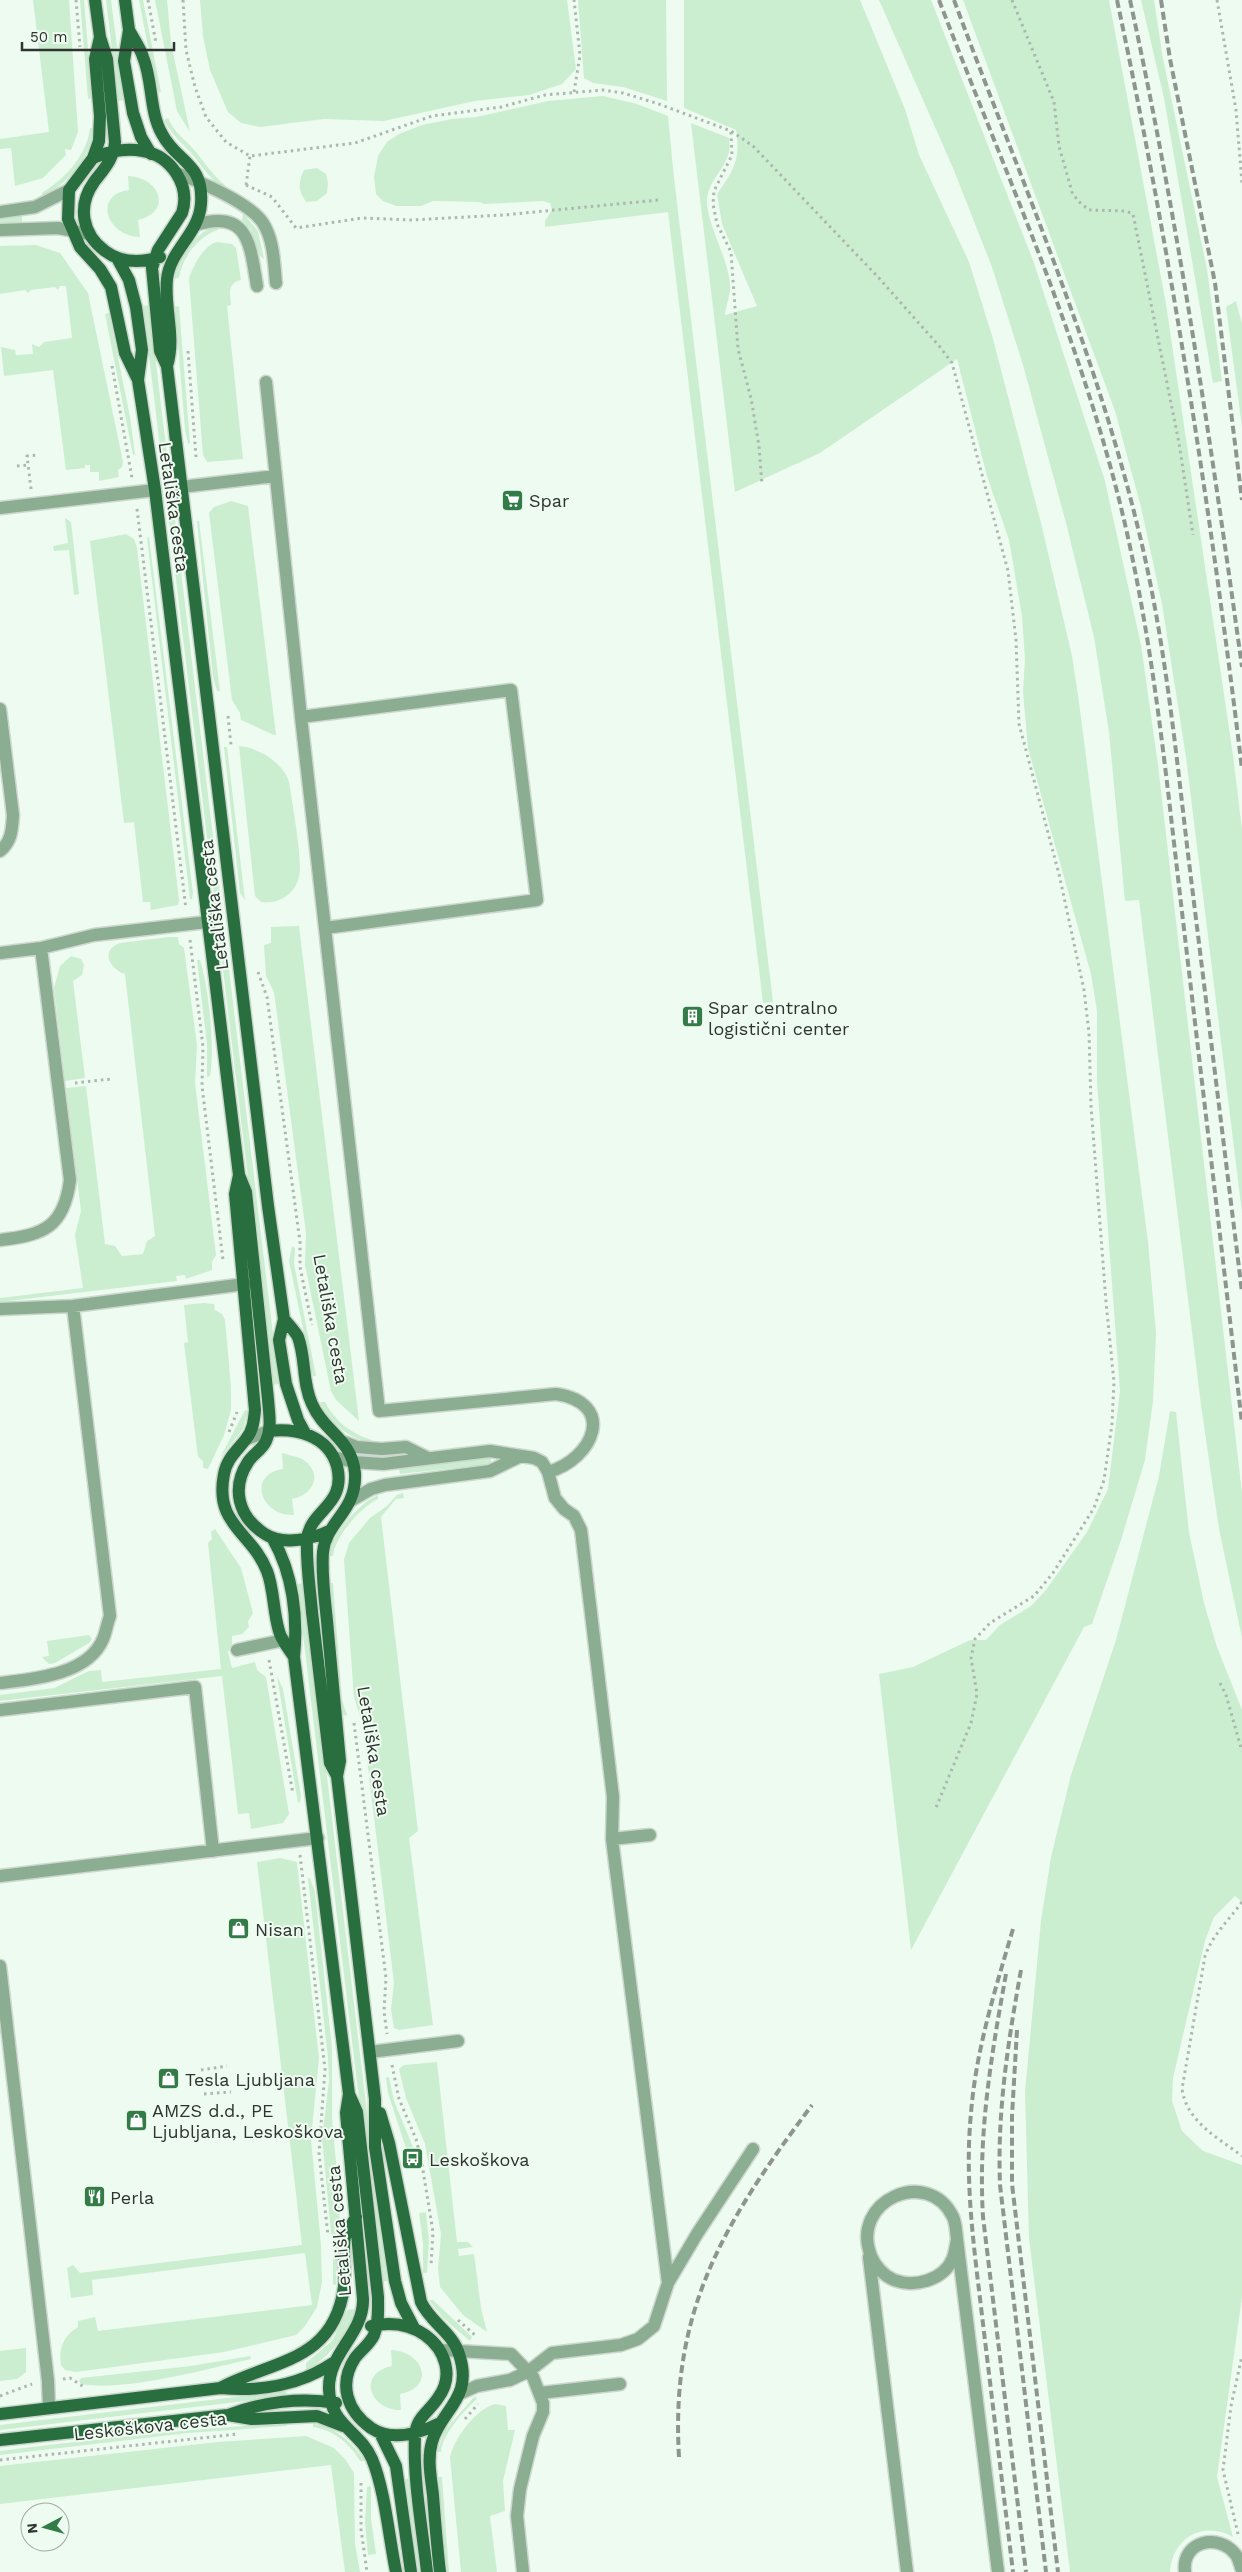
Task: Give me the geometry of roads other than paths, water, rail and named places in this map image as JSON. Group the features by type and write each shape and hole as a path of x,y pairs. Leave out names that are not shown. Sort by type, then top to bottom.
{"main road":[{"path":"89,234 83,213 85,199 115,151 114,115 107,59 100,38 95,0"},
{"name":"Letališka cesta","path":"124,0 129,30 124,61 133,112 141,137 151,154 177,173"},
{"name":"Letališka cesta","path":"129,30 144,57 158,126 166,141 191,164 199,182 201,204 196,225 178,249 172,261 167,280 172,350 168,366 267,1196 284,1319 279,1340 286,1384 292,1405 305,1433"},
{"path":"69,190 93,158 100,134 96,59 100,38"},
{"path":"93,158 115,151 151,154"},
{"path":"153,260 178,221 184,205 183,190 177,173"},
{"name":"Letališka cesta","path":"69,190 67,209 71,230 80,247 100,269 110,287 125,353 138,380"},
{"name":"Letališka cesta","path":"89,234 104,250 117,258 134,261 153,260 178,249"},
{"name":"Letališka cesta","path":"117,258 129,280 136,307 142,350 138,380 155,490 238,1175 235,1194 255,1400 254,1419 247,1438 238,1446 226,1466 222,1489 232,1524 252,1546 265,1567 279,1632 294,1657"},
{"name":"Letališka cesta","path":"153,260 153,292 160,351 168,366"},
{"name":"Letališka cesta","path":"238,1175 246,1192 268,1399 269,1431 266,1442 249,1460 240,1477 238,1493 241,1509 249,1521 273,1539 287,1571 297,1628 294,1657 349,2094 346,2113 364,2308 354,2332 334,2363 329,2379 330,2402 343,2426 356,2438 371,2458 396,2572"},
{"name":"Letališka cesta","path":"284,1319 298,1337 312,1405 323,1421 344,1442 353,1462 355,1483 352,1500 325,1542 323,1567 340,1760 337,1776 375,2099 375,2147 394,2281 401,2303 414,2328 440,2350"},
{"path":"269,1431 292,1430 305,1433 320,1441 334,1457 338,1474 335,1496 315,1520 307,1538"},
{"path":"273,1539 307,1538 331,1530"},
{"name":"Letališka cesta","path":"307,1538 315,1638 330,1764 337,1776"},
{"name":"Letališka cesta","path":"349,2094 357,2112 378,2297 377,2325 371,2341 354,2360 347,2374 346,2389 352,2410"},
{"name":"Letališka cesta","path":"375,2099 389,2143 421,2302 459,2353"},
{"name":"Leskoškova cesta","path":"221,2388 243,2376 284,2364 302,2356 322,2339 336,2317 342,2301 345,2277 345,2237 356,2217"},
{"path":"354,2332 377,2325 394,2324 414,2328"},
{"path":"427,2572 416,2464 415,2434 418,2420 434,2404 444,2387 446,2365 440,2350"},
{"path":"440,2572 430,2462 432,2442 440,2424 452,2410 459,2394 462,2369 459,2353"},
{"name":"Leskoškova cesta","path":"0,2414 221,2388 244,2390 298,2381 334,2363"},
{"name":"Leskoškova cesta","path":"0,2440 228,2414 249,2407 283,2402 308,2400 330,2402 352,2410"},
{"path":"352,2410 366,2424 380,2433 415,2434 440,2424"},
{"name":"Leskoškova cesta","path":"228,2414 252,2419 317,2416 343,2426"},
{"path":"380,2433 396,2466 411,2572"}],"street":[{"path":"177,173 250,208 264,224 272,250 276,284"},
{"path":"0,212 35,207 69,190"},
{"path":"196,225 214,220 227,220 238,227 248,242 257,286"},
{"path":"0,230 37,228 71,230 89,234"},
{"path":"266,382 301,717 379,1411 556,1394 568,1396 583,1404 590,1414 594,1425 586,1448 565,1467 548,1472"},
{"name":"Letališka cesta","path":"181,487 275,476"},
{"path":"0,508 155,490"},
{"path":"301,717 511,690 537,900 325,928"},
{"path":"0,709 13,814 12,831 5,847 0,851"},
{"path":"0,953 41,948 94,935 208,922"},
{"path":"0,1240 38,1233 54,1224 64,1208 70,1180 41,948"},
{"path":"0,1309 73,1306 245,1284"},
{"path":"0,1683 51,1677 87,1657 103,1640 110,1616 73,1306"},
{"path":"247,1438 269,1431"},
{"path":"344,1442 356,1447 382,1450 406,1447 428,1458"},
{"path":"334,1457 353,1462 383,1464 490,1451 534,1458 542,1462 548,1472 555,1498 564,1509 574,1516 581,1530 612,1797 612,1839 668,2283"},
{"path":"352,1500 371,1489 385,1485 490,1471 521,1456"},
{"path":"237,1650 284,1640"},
{"path":"0,1710 195,1686 213,1850"},
{"path":"612,1839 650,1835"},
{"path":"0,1876 318,1838"},
{"path":"0,1966 48,2381 49,2408"},
{"path":"370,2052 458,2041"},
{"path":"459,2394 477,2386 510,2380 529,2371 552,2353 620,2345 638,2339 654,2326 668,2283 697,2234 753,2149"},
{"path":"907,2572 866,2233 874,2212 890,2197 904,2192 918,2192 933,2196 945,2205 954,2217 998,2572"},
{"path":"868,2248 873,2261 882,2272 893,2279 907,2283 921,2283 934,2278 945,2270 953,2258 957,2239"},
{"path":"440,2350 459,2353 505,2352 516,2357 529,2371 540,2393 543,2412 524,2465 517,2516 523,2572"},
{"path":"540,2393 620,2384"},
{"path":"1185,2572 1187,2554 1195,2544 1212,2541 1227,2547 1236,2556 1242,2570"}],"railway":[{"path":"939,0 1067,330 1090,397 1127,533 1153,674 1242,1423"},
{"path":"954,0 1077,325 1119,457 1137,524 1162,647 1242,1292"},
{"path":"1117,0 1155,191 1188,383 1217,576 1242,769"},
{"path":"1130,0 1163,166 1192,332 1242,667"},
{"path":"1161,0 1170,59 1215,283 1242,500"},
{"path":"1013,1929 987,2020 977,2066 969,2140 970,2193 974,2245 1013,2572"},
{"path":"1021,1970 1004,2077 1000,2131 1000,2185 1046,2572"},
{"path":"1006,1974 995,2035 984,2125 982,2155 983,2217 1026,2572"},
{"path":"1017,2030 1012,2116 1012,2184 1058,2572"},
{"path":"679,2457 679,2404 684,2355 694,2310 710,2268 730,2228 781,2147 812,2105"}],"place":[{"name":"Spar","path":"513,500"},
{"name":"Spar centralno logistični center","path":"692,1017"},
{"name":"Nisan","path":"239,1929"},
{"name":"Tesla Ljubljana","path":"169,2079"},
{"name":"AMZS d.d., PE Ljubljana, Leskoškova","path":"136,2120"},
{"name":"Leskoškova","path":"413,2159"},
{"name":"Perla","path":"94,2197"}]}
